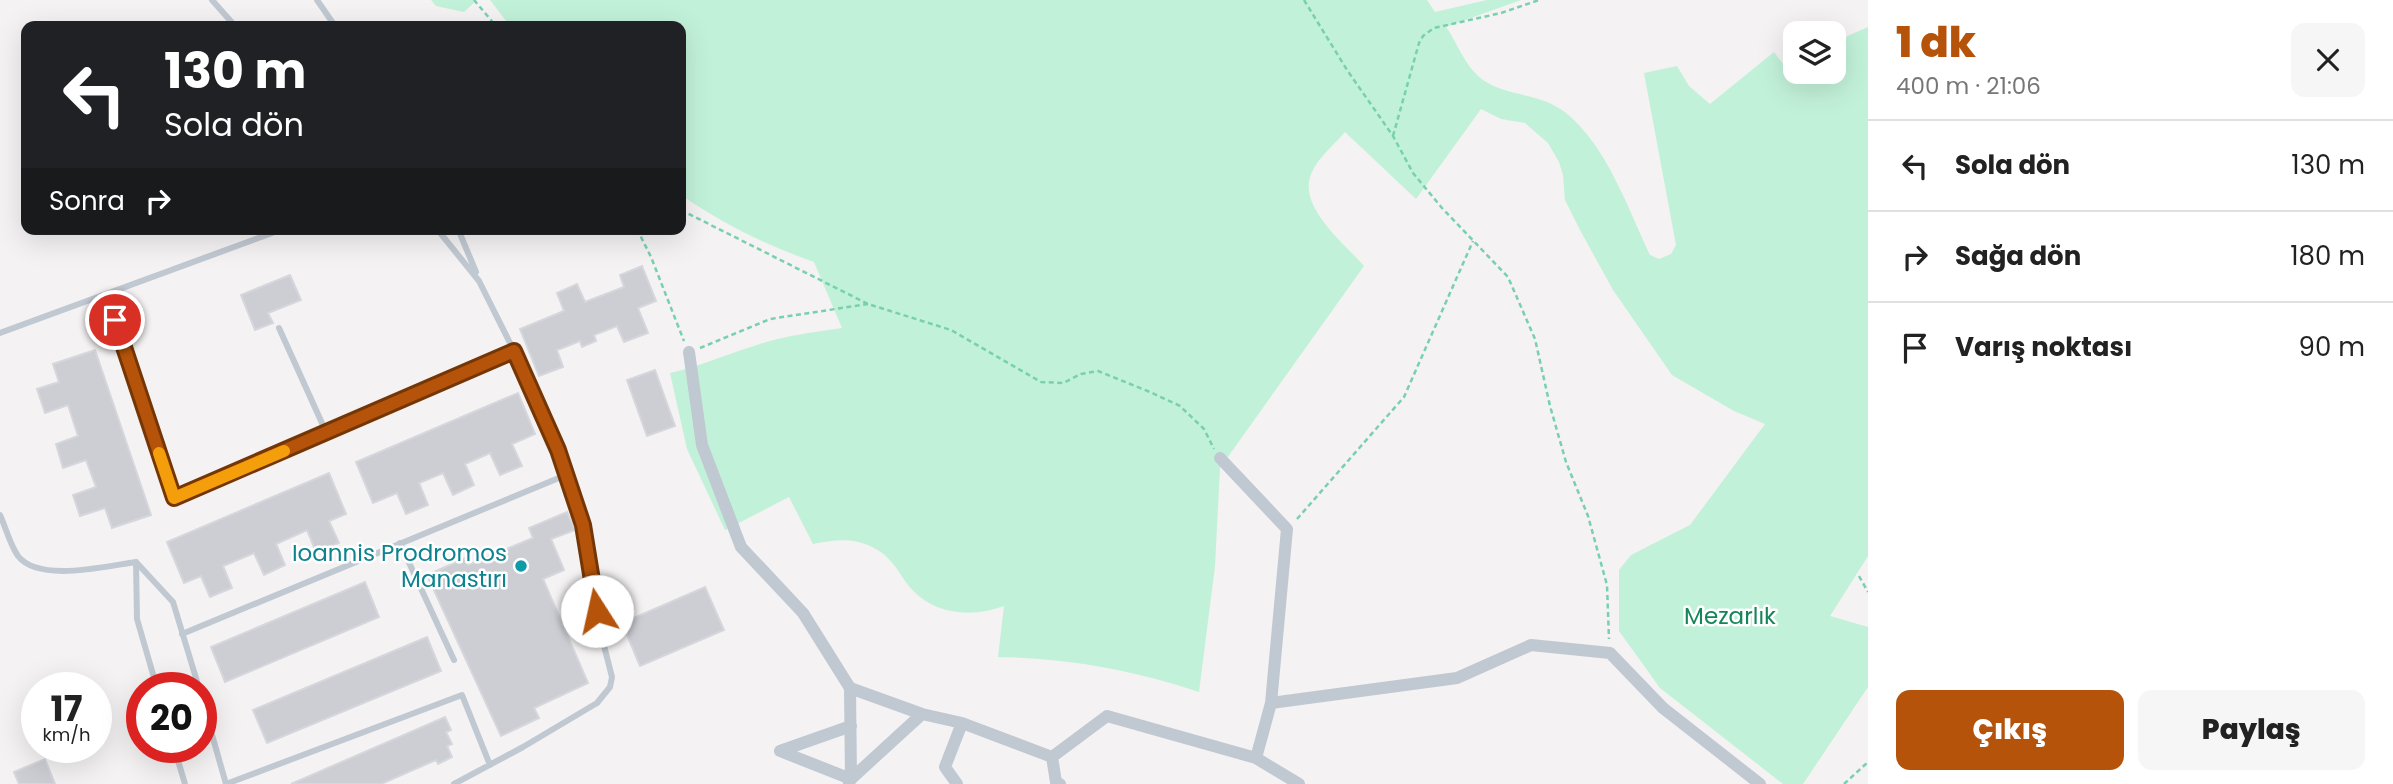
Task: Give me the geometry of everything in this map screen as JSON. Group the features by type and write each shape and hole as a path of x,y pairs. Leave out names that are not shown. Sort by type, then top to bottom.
{"street":[{"path":"689,352 702,445 741,547 803,613 850,688 850,782"},
{"path":"1220,458 1287,530 1271,703 1256,758"},
{"path":"1271,703 1457,678 1531,645 1609,653 1663,708 1760,784"},
{"path":"850,688 922,714 962,723 1052,757"},
{"path":"850,782 922,714"},
{"path":"1052,757 1107,716 1256,758 1299,784"},
{"path":"957,784 945,767 962,723"},
{"path":"850,782 780,751 851,726"},
{"path":"1052,757 1056,783"}],"lane":[{"path":"212,0 231,21"},
{"path":"317,0 332,21"},
{"path":"0,333 267,235"},
{"path":"443,235 479,281"},
{"path":"454,784 597,703 610,687 611,667 600,630 583,525 566,475 528,379 479,281 460,235"},
{"path":"106,295 174,498 514,351"},
{"path":"279,328 326,432"},
{"path":"183,634 566,475"},
{"path":"0,515 19,557 34,567 51,572 135,562"},
{"path":"400,543 454,660"},
{"path":"135,562 173,602 194,672"},
{"path":"135,562 136,619 152,672"},
{"path":"217,752 226,784 461,695 490,765"},
{"path":"179,763 185,784"}],"path":[{"path":"474,0 492,21"},
{"path":"1304,0 1393,136 1413,173 1508,277 1535,339 1566,462 1588,516 1607,585 1609,653"},
{"path":"1393,136 1419,43 1428,32 1539,0"},
{"path":"686,213 868,304 951,330 1041,382 1063,383 1081,374 1098,371 1150,392 1180,407 1204,429 1220,458"},
{"path":"640,235 689,352 770,319 868,304"},
{"path":"1287,530 1404,397 1473,241"},
{"path":"1859,576 1868,592"},
{"path":"1844,784 1868,762"}],"green space":[{"path":"431,0 477,0 464,12 436,6"},
{"name":"Mezarlık","path":"490,0 1427,0 1435,12 1487,0 1521,0 1446,27 1468,65 1478,76 1499,88 1555,106 1580,127 1605,160 1650,255 1659,259 1671,254 1676,245 1644,73 1677,66 1689,86 1710,104 1774,52 1783,64 1783,84 1846,84 1846,37 1868,27 1868,556 1830,616 1868,627 1868,687 1803,784 1783,784 1660,688 1619,631 1619,570 1631,555 1690,525 1765,424 1734,411 1672,375 1613,290 1580,230 1565,200 1559,162 1548,143 1525,123 1501,119 1481,109 1416,199 1345,132 1313,170 1309,183 1315,209 1364,266 1220,468 1215,566 1199,692 1150,677 1100,667 998,657 1004,606 963,613 937,607 925,601 914,592 891,561 872,547 850,541 813,544 789,497 725,530 687,449 670,373 778,339 842,328 814,262 745,233 686,198 686,21 506,21"}],"building":[{"path":"642,266 656,301 638,308 648,333 624,342 617,326 594,335 596,341 582,347 580,341 557,350 563,367 539,376 520,329 564,311 557,293 577,284 585,302 624,287 620,275"},
{"path":"290,275 301,300 268,313 273,323 255,330 241,295"},
{"path":"95,350 151,515 112,528 105,508 80,516 73,495 96,487 86,460 63,468 56,444 78,436 68,405 45,413 37,389 59,382 53,364"},
{"path":"655,370 675,426 647,436 627,380"},
{"path":"518,393 535,434 512,444 522,466 500,475 490,453 465,464 474,485 453,495 443,473 419,483 428,505 406,514 397,493 373,503 356,462"},
{"path":"329,473 346,514 329,521 339,543 316,552 307,530 276,544 285,565 264,575 254,553 223,566 232,588 210,597 201,576 184,583 167,542"},
{"path":"567,512 575,530 551,539 564,570 543,579 588,683 534,708 539,718 501,736 427,575 465,558 468,565 533,538 529,528"},
{"path":"365,582 379,617 225,682 211,647"},
{"path":"705,587 724,630 640,666 622,623"},
{"path":"427,637 441,671 267,743 253,710"},
{"path":"445,717 451,730 446,732 452,744 447,746 452,757 438,764 436,760 381,784 291,784"},
{"path":"35,763 47,763 55,784 19,784 14,772"}],"slow traffic":[{"path":"159,453 174,498 284,451"}],"place":[{"name":"Ioannis Prodromos Manastırı","path":"521,566"}],"route":[{"path":"115,320 174,498 514,351 558,450 583,525 597,611"}]}
